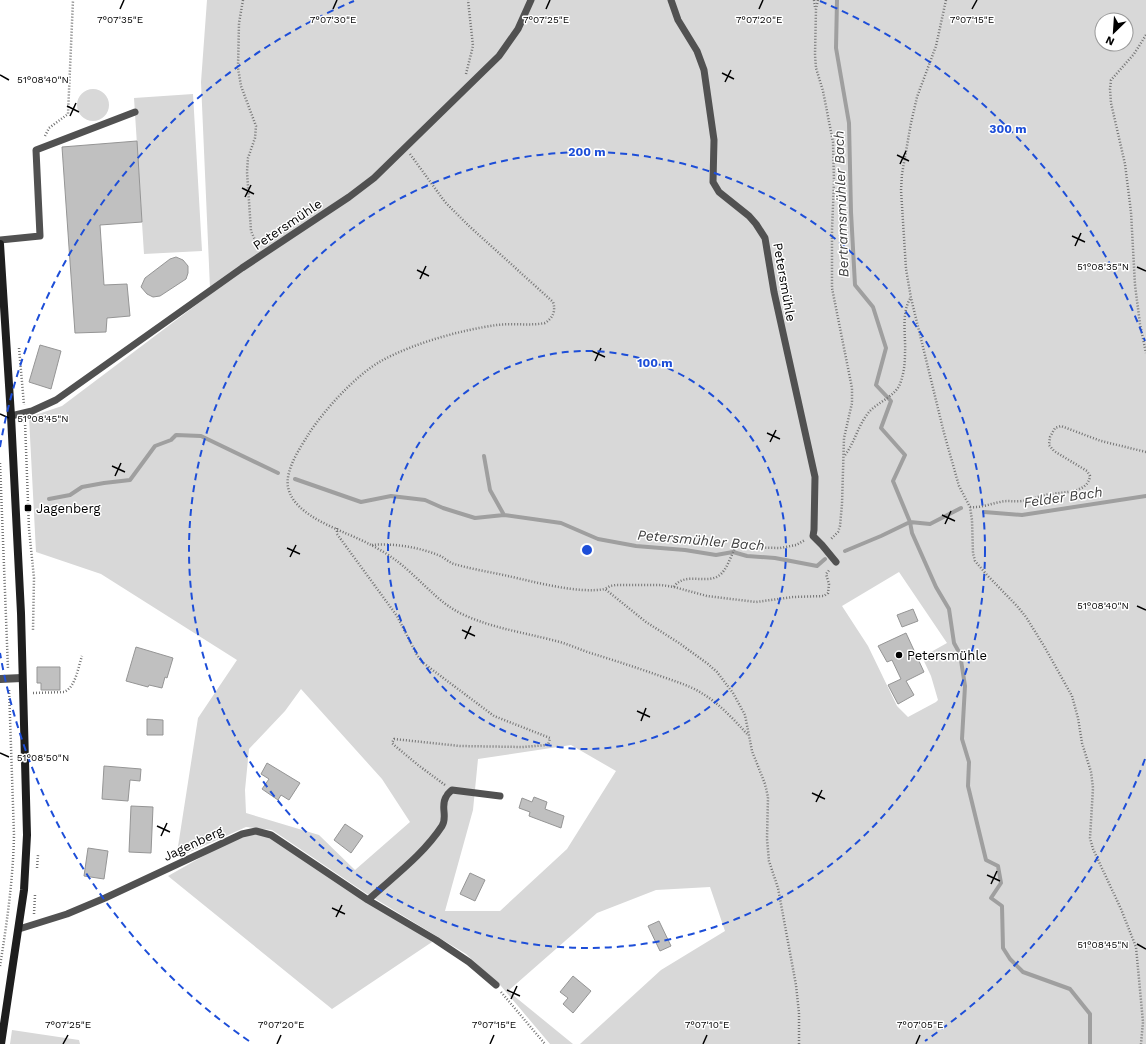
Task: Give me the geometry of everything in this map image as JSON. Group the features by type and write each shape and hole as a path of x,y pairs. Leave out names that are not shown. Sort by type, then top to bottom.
{"main road":[{"path":"0,244 11,416 21,613 27,835 24,890 1,1044"}],"street":[{"path":"0,679 22,678"}],"lane":[{"name":"Petersmühle","path":"11,416 32,411 56,400 261,255 349,197 374,178 499,56 518,29 531,0"},
{"name":"Petersmühle","path":"671,0 678,20 697,51 704,70 714,140 713,182 719,192 749,216 765,238 774,292 815,477 813,536"},
{"path":"0,240 40,236 36,150 135,112"},
{"path":"813,536 836,562"},
{"path":"368,900 405,868 433,839 445,819 445,797 452,790 500,796"},
{"name":"Jagenberg","path":"19,929 67,914 105,898 242,834 256,831 271,835 368,900 436,940 469,962 496,985"}],"path":[{"path":"36,150 49,128 68,114 73,0"},
{"path":"243,0 238,29 238,68 241,86 256,126 255,138 248,158 248,184 251,231 261,255"},
{"path":"464,78 473,46 468,0"},
{"path":"814,0 816,9"},
{"path":"818,0 816,9 816,68 823,91 832,142 834,182 832,288 852,388 851,408 844,438 840,526 835,536 822,545"},
{"path":"946,0 936,46 917,97 902,174 901,190 906,269 910,298 959,486 970,508 973,553 975,561 1017,606 1026,618 1044,646 1072,696 1078,718 1082,743 1091,772 1093,788 1090,838 1093,849 1136,947 1143,1022 1141,1044"},
{"path":"1146,35 1134,54 1111,80 1110,89 1110,103 1126,164 1131,212 1135,285 1140,324 1146,353"},
{"path":"405,148 418,163 445,202 469,226 553,302 554,311 549,320 545,323 514,324 479,328 408,349 380,362 366,371 318,420 302,446 291,467 288,477 288,486 296,503 304,511 320,521 372,545 398,562 452,609 467,616 517,632 554,640 674,681 704,694 729,715 748,735"},
{"path":"844,455 851,448 856,433 868,414 900,386 905,358 905,317 907,304 910,298"},
{"path":"970,508 1000,502 1022,501 1063,493 1079,489 1087,484 1090,480 1090,476 1087,471 1054,451 1049,445 1050,437 1055,428 1061,426 1101,441 1146,452"},
{"path":"0,463 14,835 12,887 0,966"},
{"path":"337,528 337,534 397,616 416,655 422,662 494,716 550,738 548,746 522,748 453,746 394,739 392,743 394,745 452,790"},
{"path":"674,587 680,581 687,579 707,579 721,575 735,548 737,547 786,547 796,545 813,536"},
{"path":"372,545 385,544 430,552 439,555 454,564 546,584 584,590 604,590 610,586 616,585 661,585 707,596 756,602 793,597 824,596 828,593 829,589 826,574 836,562"},
{"path":"604,590 646,622 699,657 717,672 733,693 747,721 748,735 752,751 765,784 768,797 767,838 769,861 778,888 796,984 799,1012 799,1044"},
{"path":"33,693 64,692 67,690 75,679 82,656"},
{"path":"496,985 545,1044"}],"shaded area":[{"path":"207,0 1146,0 1146,1044 580,1044 661,970 725,931 710,887 656,890 597,913 508,991 573,1044 550,1044 501,986 466,954 364,892 272,830 246,827 181,856 177,853 198,718 237,660 101,574 36,552 29,417 62,406 212,293 210,288 201,82","holes":["899,572 947,643 922,657 931,676 938,700 908,717 897,706 868,646 842,606","301,689 382,779 410,822 355,870 319,835 246,813 245,790 249,749 285,711","571,745 616,771 567,849 500,911 445,911 473,810 478,759"]},
{"path":"90,89 96,89 105,93 109,105 105,117 96,121 90,121 81,117 77,108 77,102 81,93"},
{"path":"193,94 202,251 144,254 134,98"},
{"path":"242,834 271,835 432,942 332,1009 168,876"},
{"path":"12,1030 79,1040 80,1044 10,1044"}],"building":[{"path":"137,141 142,222 100,225 104,285 127,284 130,316 107,318 106,332 75,333 62,147"},
{"path":"176,257 183,260 188,266 186,279 160,296 153,297 147,294 141,287 145,278 170,259"},
{"path":"40,345 61,351 51,389 29,382"},
{"path":"913,609 918,621 902,627 897,615"},
{"path":"906,633 924,672 906,681 914,695 898,704 888,685 901,679 892,660 887,662 878,646"},
{"path":"136,647 173,658 167,678 165,677 162,688 149,685 148,687 126,681"},
{"path":"37,667 60,667 60,690 41,690 41,683 37,683"},
{"path":"147,719 163,720 163,735 147,735"},
{"path":"267,763 300,783 289,800 281,795 278,800 262,789 269,779 261,774"},
{"path":"104,766 141,769 140,781 130,780 128,801 102,799"},
{"path":"534,797 547,802 545,809 564,816 561,828 529,816 530,812 519,808 522,798 532,802"},
{"path":"131,806 153,807 151,853 129,852"},
{"path":"345,824 363,836 351,853 334,840"},
{"path":"88,848 108,851 104,879 84,876"},
{"path":"470,873 485,880 475,901 460,894"},
{"path":"659,921 671,946 660,951 648,926"},
{"path":"573,976 591,991 573,1013 563,1004 568,998 560,992"}],"waterway":[{"name":"Bertramsmühler Bach","path":"837,0 836,48 849,123 851,212 855,285 873,307 886,348 876,385 891,401 881,428 905,455 893,481 910,522 912,533 936,587 949,609 954,643 960,654 965,686 962,739 969,762 968,786 986,860 998,866 1001,883 991,898 1002,906 1003,948 1010,959 1023,972 1070,989 1090,1014 1090,1044"},
{"name":"Petersmühler Bach","path":"49,499 70,495 82,487 130,480 155,446 171,440 176,435 201,436 278,473"},
{"path":"484,456 490,490 504,515"},
{"name":"Petersmühler Bach","path":"295,479 361,502 391,496 425,500 443,508 475,518 504,515 561,523 598,539 636,546 685,550 716,555 733,552 747,556 775,558 817,566 825,559"},
{"name":"Felder Bach","path":"984,512 1022,515 1146,496"},
{"name":"Petersmühler Bach","path":"845,551 910,522 930,524 961,508"}],"place":[{"name":"Jagenberg","path":"28,508"},
{"name":"Petersmühle","path":"899,655"}]}
